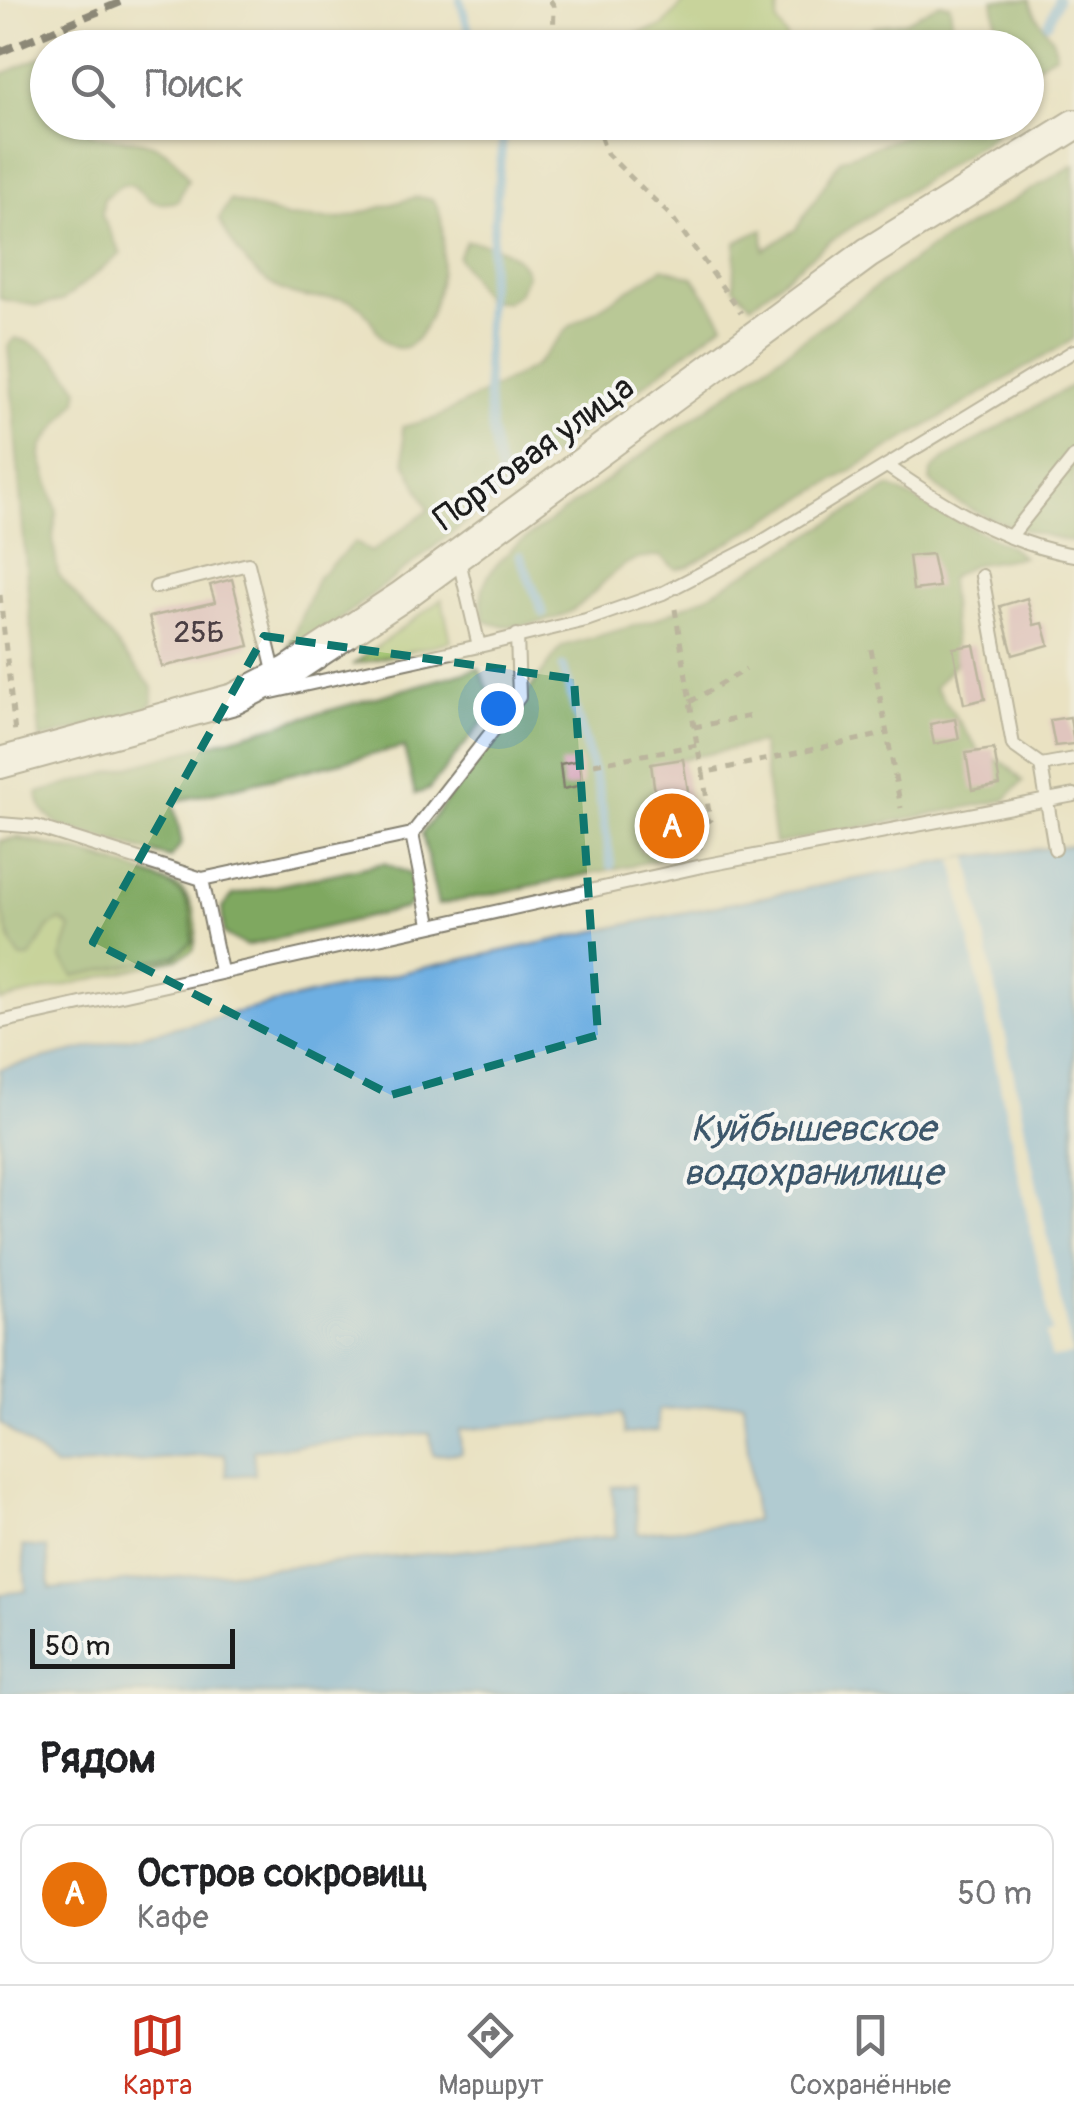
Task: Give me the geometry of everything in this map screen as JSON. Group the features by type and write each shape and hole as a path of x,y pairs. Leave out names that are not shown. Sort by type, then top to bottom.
{"street":[{"name":"Портовая улица","path":"0,763 234,698 275,678 344,637 458,556 868,253 1074,125"}],"lane":[{"path":"234,698 366,674 586,620 663,593 760,543 1074,351"},
{"path":"1010,537 1074,457"},
{"path":"886,466 932,497 1010,537 1074,555"},
{"path":"458,556 479,646"},
{"path":"156,587 248,564 275,678"},
{"path":"982,576 1013,744 1041,765 1056,849"},
{"path":"0,824 36,828 202,879 412,834 518,697 517,636"},
{"path":"1041,765 1074,759"},
{"path":"0,1022 702,866 1074,795"},
{"path":"412,834 430,924"},
{"path":"202,879 221,971"}],"path":[{"path":"550,0 554,6 554,30"},
{"path":"602,140 607,154 672,217 756,336"},
{"path":"0,595 12,706"},
{"path":"678,622 710,820 696,823 702,866"},
{"path":"871,648 904,826"},
{"path":"690,702 746,670"},
{"path":"694,728 756,716"},
{"path":"703,773 889,733"},
{"path":"594,764 697,744"}],"highlighted area":[{"path":"264,636 574,679 598,1035 391,1095 93,942"}],"green space":[{"path":"686,0 778,0 777,22 782,30 650,30 662,27"},
{"path":"993,0 1030,0 1056,54 1044,61 1044,30 997,30"},
{"path":"940,3 950,5 952,22 948,30 871,30 906,21"},
{"path":"30,62 30,140 146,143 176,160 188,179 178,201 170,203 152,201 132,185 123,184 104,198 102,215 121,254 62,301 37,306 0,299 0,75"},
{"path":"893,140 987,140 829,242 751,305 734,287 736,242 763,229 764,250 796,229 841,159"},
{"path":"1074,165 1074,339 689,566 675,569 660,556 644,558 621,567 576,608 556,618 518,626 485,621 482,598 486,580 514,547 930,248"},
{"path":"416,197 432,199 439,213 443,257 433,308 424,329 412,343 399,348 386,343 353,302 296,295 268,282 245,260 219,219 230,200 287,217 340,219"},
{"path":"466,241 493,246 518,260 527,275 518,294 506,302 485,300 458,257"},
{"path":"663,268 693,277 724,323 303,648 288,648 318,577 355,542 371,552 429,510 405,462 402,427 436,418 535,366 569,327"},
{"path":"15,338 52,357 79,389 77,401 42,446 41,457 57,511 53,538 58,574 153,688 153,703 140,715 40,739 8,346"},
{"path":"1074,384 1074,542 1016,528 979,513 930,481 931,471 944,459"},
{"path":"890,487 1007,545 1023,557 972,565 949,578 956,662 935,687 981,753 1006,764 1023,781 1005,800 775,844 761,743 653,765 662,851 658,860 438,905 422,833 562,646 654,620 705,597"},
{"path":"442,599 451,641 352,665"},
{"path":"479,668 496,706 428,790 415,794 404,747 173,802 182,843 171,858 59,826 42,810 37,793"},
{"path":"19,837 102,858 179,887 195,916 193,950 177,959 0,1001 0,840"},
{"path":"15,839 100,859 166,883 186,901 192,942 175,956 74,976 61,958 71,928 61,920 49,927 30,958 21,958 9,935 1,888 0,842"},
{"path":"384,863 410,874 414,902 406,908 246,946 224,934 222,908 233,895"}],"water":[{"name":"Куйбышевское водохранилище","path":"1074,845 1074,1694 0,1694 0,1594 26,1591 23,1546 47,1548 50,1589 616,1536 612,1487 633,1485 638,1533 755,1521 743,1402 658,1410 658,1431 625,1434 622,1414 460,1430 461,1453 433,1455 430,1433 253,1450 255,1474 227,1476 225,1454 55,1467 0,1423 0,1069 414,970 676,914 968,857"}],"pier":[{"path":"968,857 1072,1354 1051,1358 1046,1334 1052,1332 953,860"}],"building":[{"path":"932,554 939,587 913,590 909,556"},
{"path":"232,579 249,646 162,667 149,617 215,602 210,585"},
{"path":"1027,598 1034,625 1043,623 1049,645 1013,655 1000,606"},
{"path":"974,645 985,699 964,704 953,648"},
{"path":"1070,717 1074,744 1055,746 1050,720"},
{"path":"955,719 959,739 934,744 930,724"},
{"path":"994,749 1000,785 972,790 966,753"},
{"path":"683,759 691,810 658,815 651,764"},
{"path":"580,760 583,785 563,789 560,764"},
{"path":"682,813 687,842 641,850 636,821"}],"waterway":[{"path":"460,0 469,30"},
{"path":"1048,23 1058,0"},
{"path":"501,475 492,436 487,347 491,253 503,140"},
{"path":"520,556 543,613"},
{"path":"563,667 599,791 611,865"}],"railway":[{"path":"53,30 126,0"},
{"path":"0,52 30,40"}],"place":[{"name":"Остров сокровищ","path":"672,826"}]}
